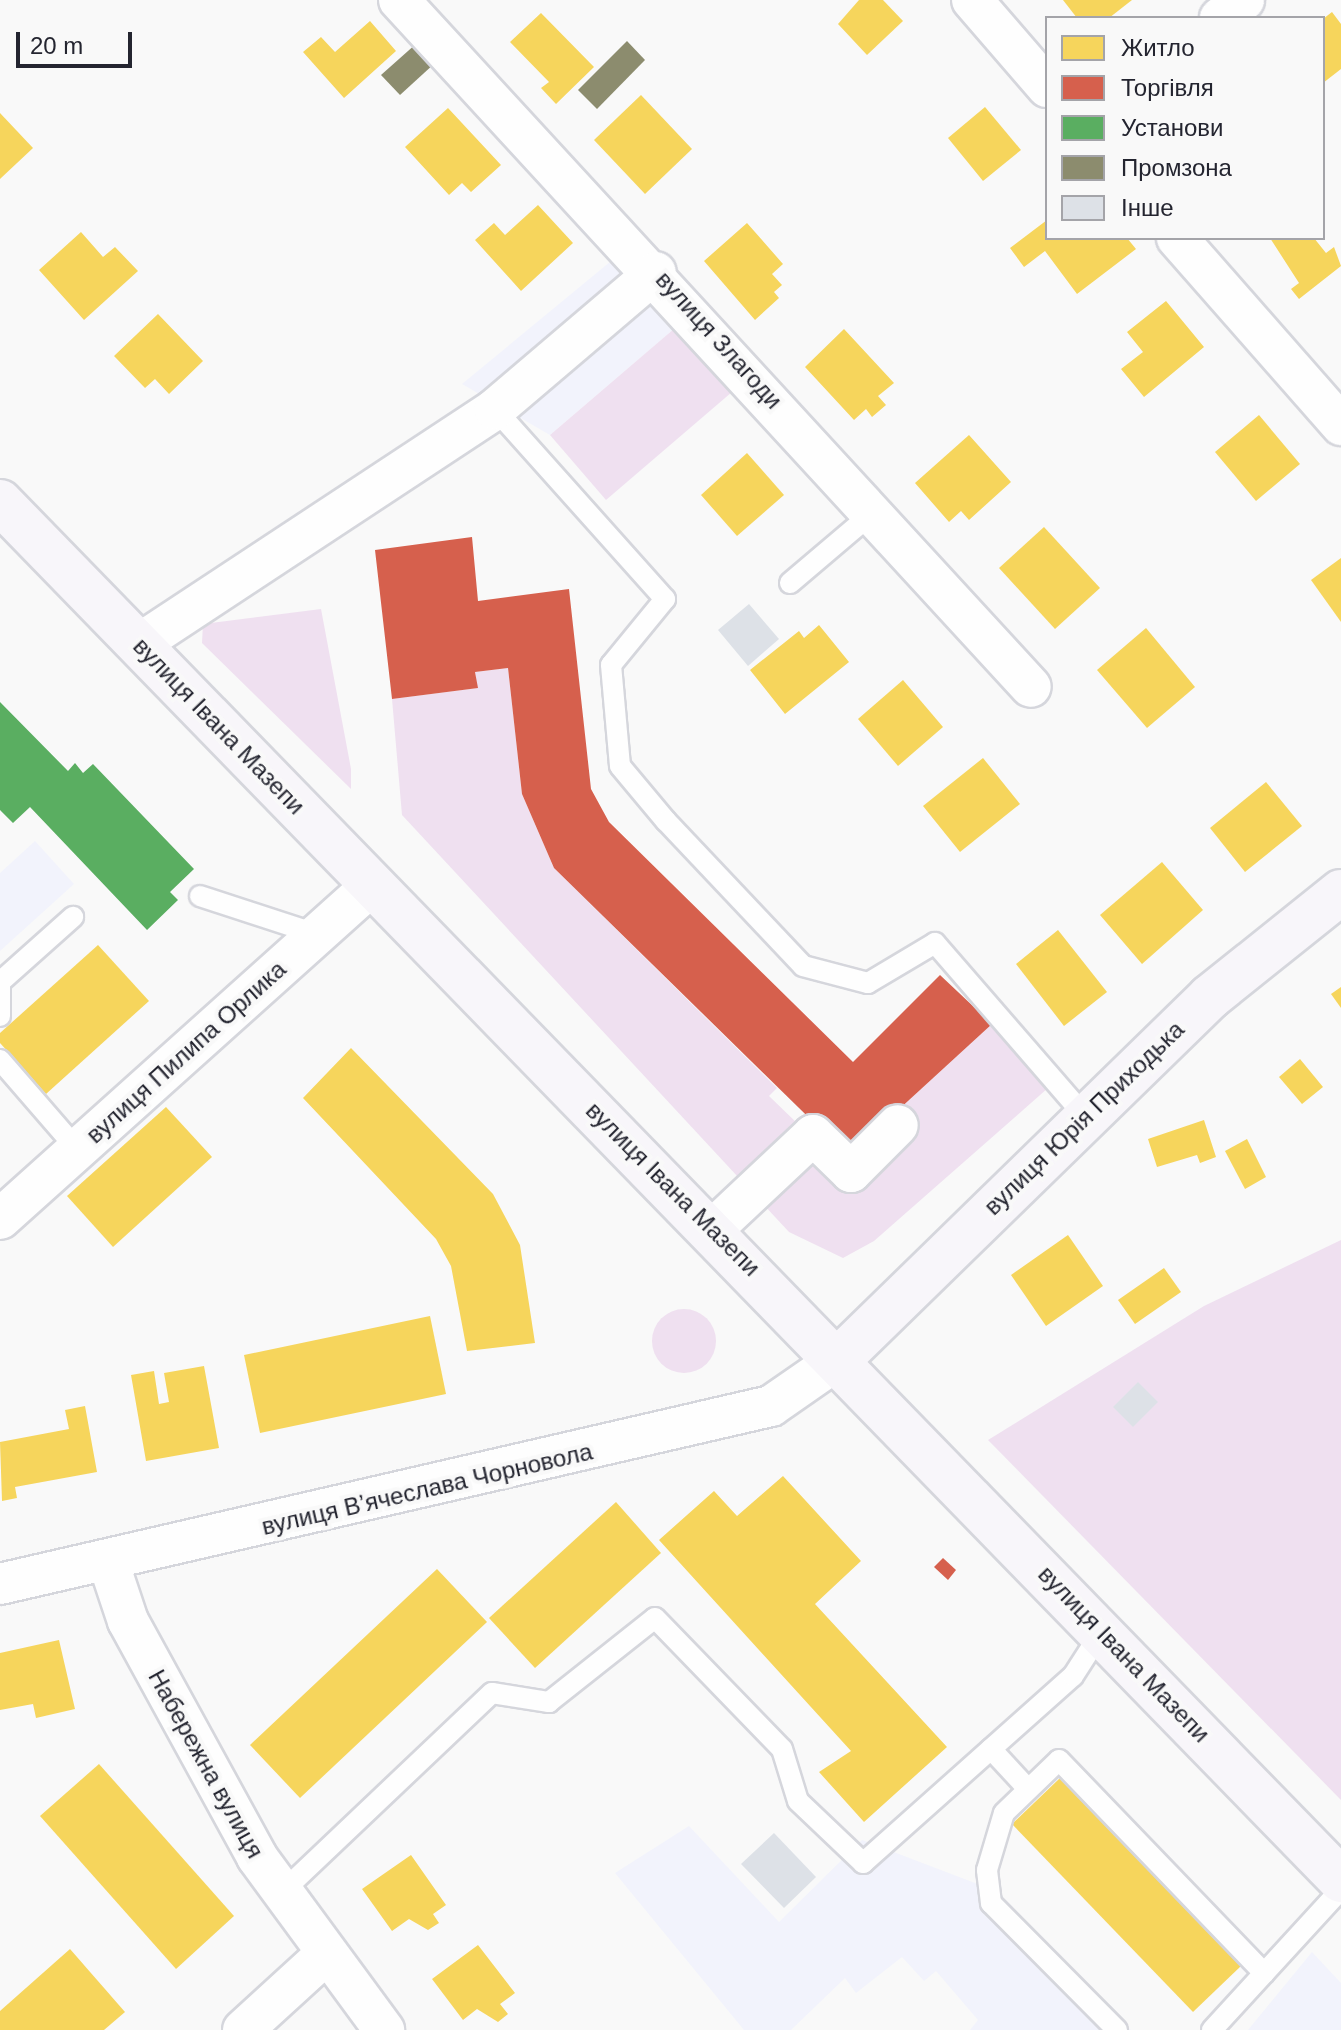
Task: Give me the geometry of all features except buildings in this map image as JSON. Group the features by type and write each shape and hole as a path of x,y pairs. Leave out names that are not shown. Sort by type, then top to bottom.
{"main road":[{"name":"вулиця Івана Мазепи","path":"0,502 372,885 840,1358 1341,1880"},
{"name":"вулиця Юрія Приходька","path":"840,1358 1084,1115 1210,997 1341,892"}],"street":[{"name":"вулиця Злагоди","path":"399,0 656,272 1031,687"},
{"path":"972,0 1045,85"},
{"path":"1223,16 1244,0"},
{"path":"1179,240 1341,425"},
{"path":"139,644 495,409 656,272"},
{"name":"вулиця Пилипа Орлика","path":"0,1219 372,885"},
{"path":"713,1229 813,1135 851,1172 898,1125"},
{"name":"вулиця Вʼячеслава Чорновола","path":"0,1584 771,1406 840,1358"},
{"name":"Набережна вулиця","path":"108,1561 128,1621 280,1894 324,1956 384,2030"},
{"path":"243,2030 324,1956"}],"lane":[{"path":"495,409 665,599 611,665 620,766 656,810 803,966 868,983 935,943 1084,1115"},
{"path":"790,583 875,511"},
{"path":"200,896 316,934"},
{"path":"0,1016 0,982 73,917"},
{"path":"0,1060 78,1150"},
{"path":"280,1894 492,1693 549,1702 655,1618 782,1749 798,1801 863,1863 1073,1676 1102,1631"},
{"path":"991,1749 1028,1789"},
{"path":"1117,2030 991,1903 987,1870 1004,1813 1059,1760 1264,1973"},
{"path":"1212,2030 1341,1889"}],"shaded area":[{"path":"616,257 675,328 550,435 462,384"},
{"path":"675,328 732,392 606,500 550,435"},
{"path":"321,609 351,769 351,789 202,643 203,624"},
{"path":"508,668 522,794 554,868 777,1088 769,1096 857,1181 848,1156 992,1024 1048,1088 874,1241 843,1258 789,1232 402,815 392,699 477,688 475,672"},
{"path":"35,841 74,884 0,951 0,873"},
{"path":"1341,1240 1341,1800 988,1440 1204,1306"},
{"path":"678,1309 690,1309 707,1318 714,1329 714,1353 707,1364 690,1373 678,1373 666,1368 657,1359 652,1347 652,1335 657,1323 666,1314"},
{"path":"689,1826 779,1922 862,1840 988,1888 1131,2030 970,2030 978,2020 936,1971 924,1981 902,1957 856,1993 845,1978 791,2030 744,2030 615,1873"},
{"path":"1312,1952 1341,1983 1341,2030 1248,2030"}]}
